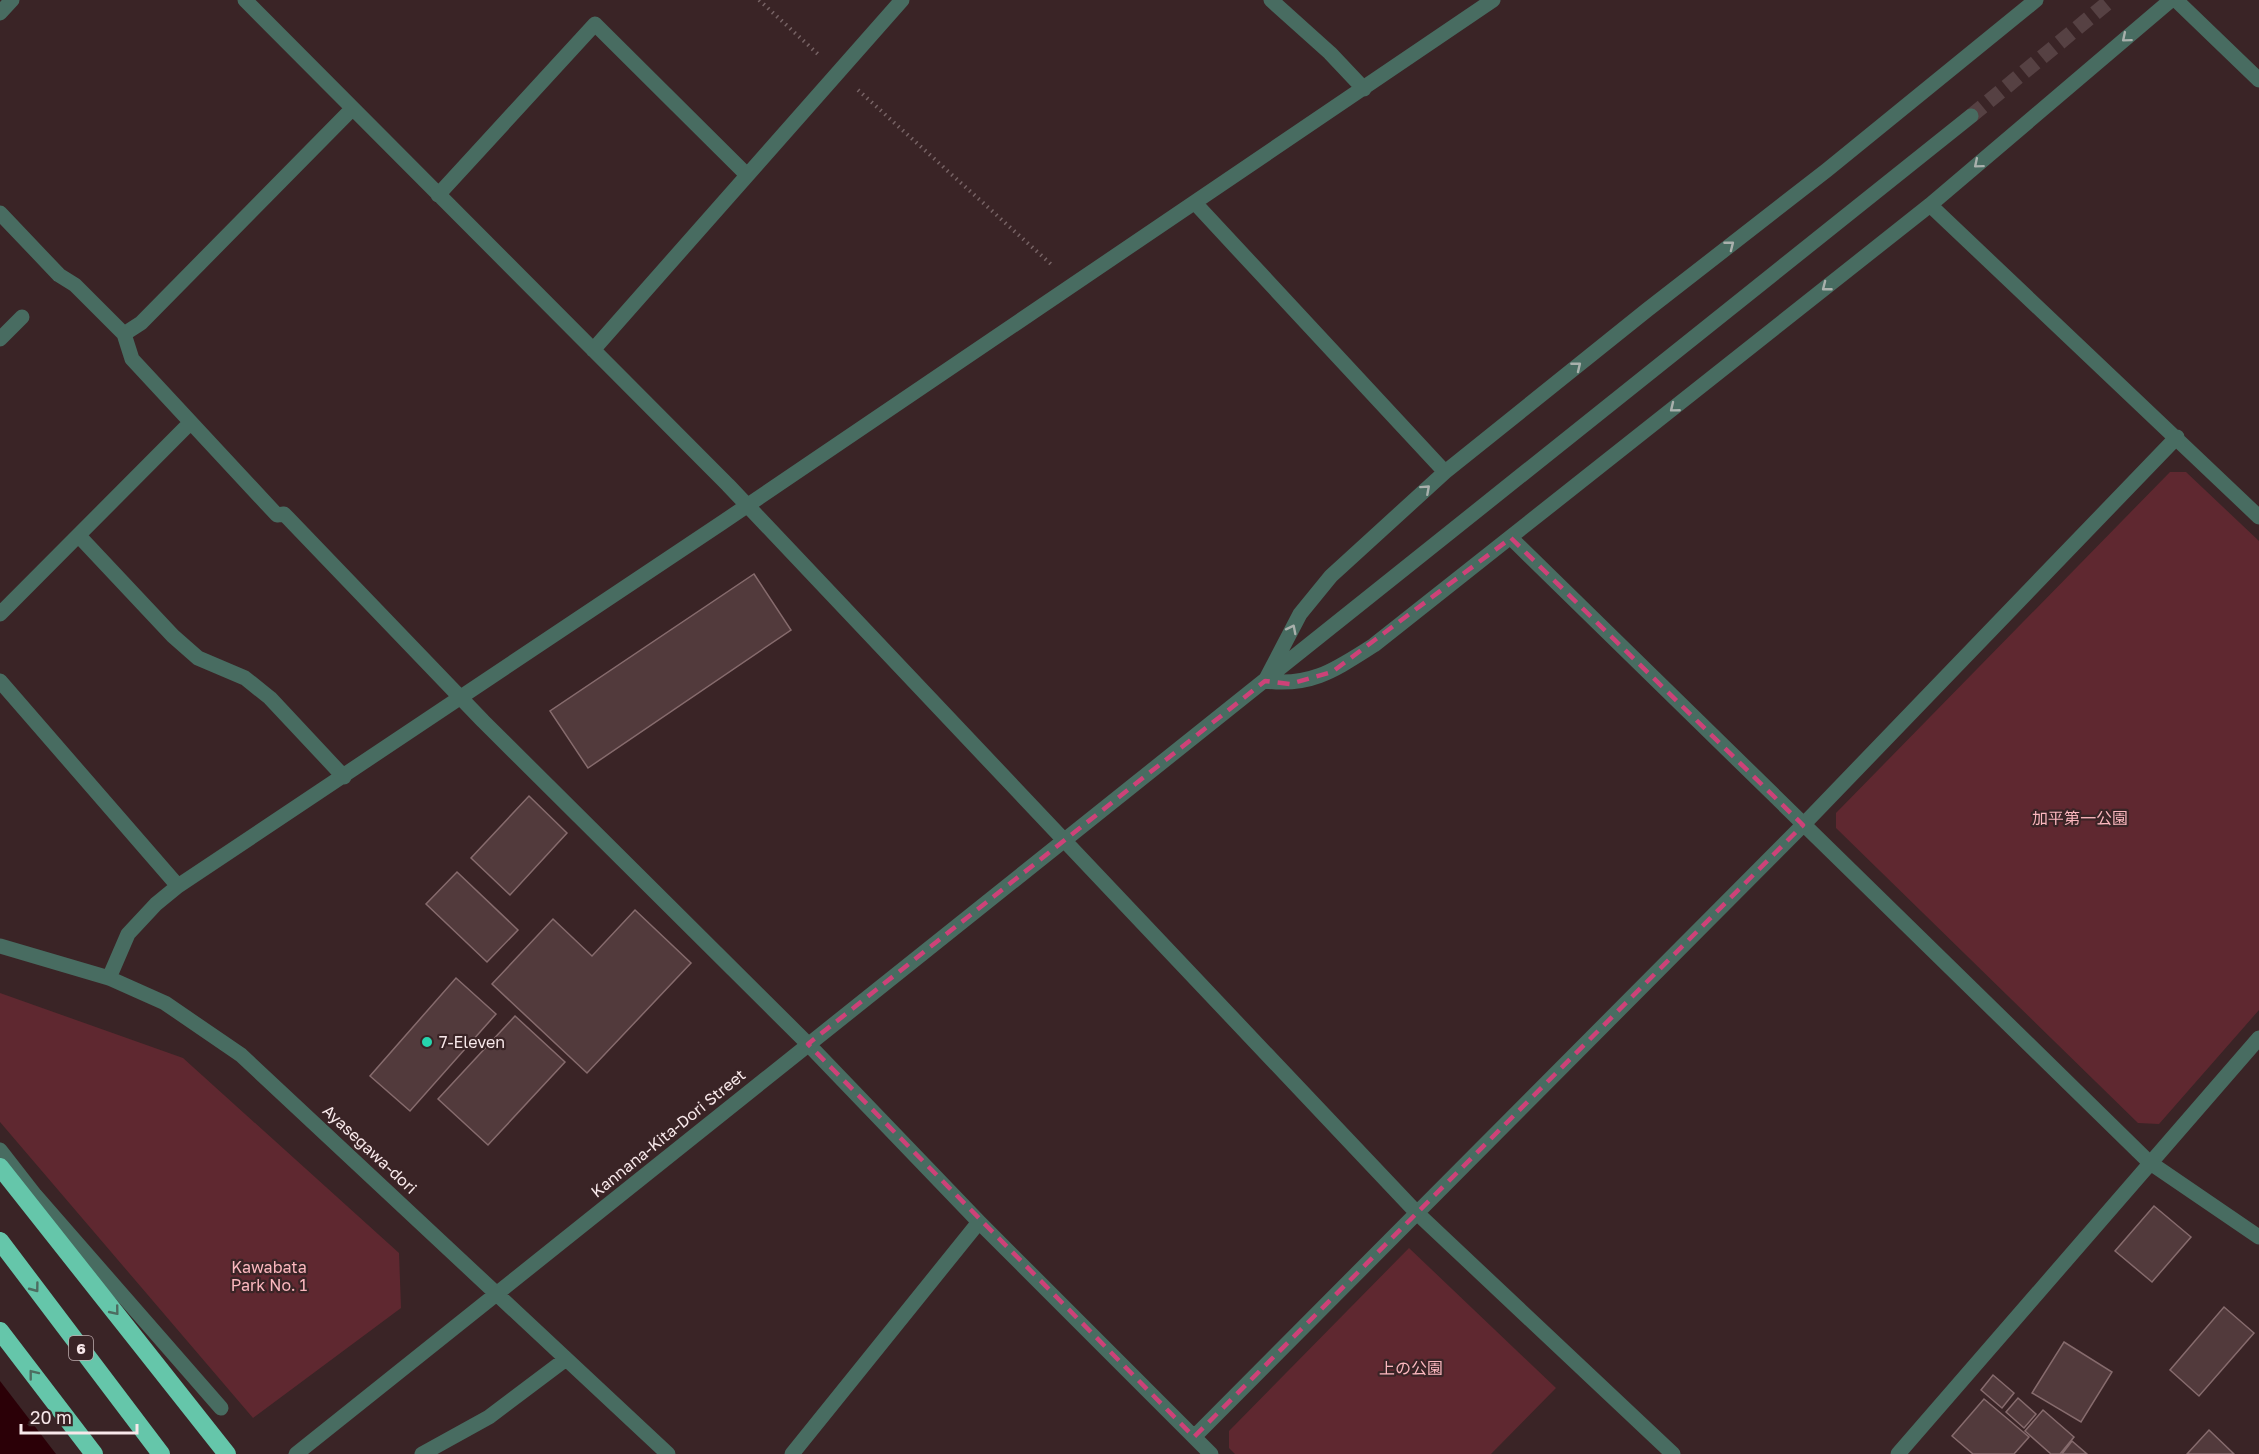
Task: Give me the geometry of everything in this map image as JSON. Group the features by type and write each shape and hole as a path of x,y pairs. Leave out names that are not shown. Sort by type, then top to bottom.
{"highway":[{"path":"0,1167 227,1454"},
{"name":"6","path":"0,1241 161,1454"},
{"path":"0,1331 94,1454"}],"street":[{"path":"0,13 12,0"},
{"path":"245,0 747,506 1417,1213 1673,1454"},
{"path":"593,350 902,0"},
{"path":"1271,0 1330,53 1364,89"},
{"path":"109,978 129,934 156,904 178,886 747,506 1493,0"},
{"path":"2036,0 1827,171 1647,310 1445,472 1331,576 1300,614 1265,681 1290,684 1332,672 1374,645 1930,205 2171,0"},
{"path":"2176,0 2259,80"},
{"path":"438,195 595,24 747,175"},
{"path":"124,334 141,323 352,109"},
{"name":"Kannana-Kita-Dori Street","path":"296,1454 1971,116"},
{"path":"1195,202 1445,472"},
{"path":"1930,205 2259,517"},
{"path":"0,213 59,275 75,285 124,334 132,359 184,428 277,515 284,514 462,698 808,1044 979,1222 1211,1454"},
{"path":"0,339 22,317"},
{"path":"0,614 184,428"},
{"path":"1194,1437 1803,825 2177,437"},
{"path":"79,536 173,636 198,658 245,678 270,698 344,777"},
{"path":"1511,538 2149,1162 2259,1237"},
{"path":"0,681 178,886"},
{"name":"Ayasegawa-dori","path":"0,945 109,978 165,1003 241,1055 668,1454"},
{"path":"1898,1454 2149,1162 2259,1038"},
{"path":"0,1150 35,1195 221,1408"},
{"path":"792,1454 979,1222"},
{"path":"422,1454 489,1417 566,1359"}],"path":[{"path":"759,0 1054,266"}],"highlighted area":[{"path":"1511,538 1803,825 1194,1437 808,1044 1265,681 1290,684 1332,672"}],"green space":[{"name":"加平第一公園","path":"2170,472 2186,472 2259,541 2259,1010 2159,1124 2138,1123 1836,828 1836,813"},
{"name":"Kawabata Park No. 1","path":"0,993 183,1058 399,1253 401,1308 253,1418 0,1122"},
{"name":"上の公園","path":"1409,1248 1556,1388 1491,1454 1235,1454 1229,1448 1229,1431"}],"shaded area":[{"path":"0,1381 56,1454 0,1454"}],"building":[{"path":"754,574 791,630 588,768 550,711"},
{"path":"529,796 567,833 510,895 471,858"},
{"path":"457,872 518,930 487,962 426,904"},
{"path":"635,910 691,963 587,1073 492,984 553,919 592,956"},
{"path":"456,978 496,1014 410,1111 370,1076"},
{"path":"515,1016 565,1062 488,1145 438,1099"},
{"path":"2154,1206 2191,1237 2152,1282 2115,1251"},
{"path":"2224,1307 2254,1333 2199,1396 2170,1370"},
{"path":"2064,1342 2112,1372 2081,1422 2032,1393"},
{"path":"1993,1375 2014,1393 2002,1408 1981,1390"},
{"path":"2018,1398 2036,1414 2024,1428 2006,1412"},
{"path":"1984,1399 2029,1437 2014,1454 1973,1454 1952,1436"},
{"path":"2043,1410 2074,1437 2060,1454 2051,1454 2025,1431"},
{"path":"2209,1430 2234,1454 2187,1454"},
{"path":"2072,1441 2087,1454 2062,1454"}],"tunnel":[{"path":"1971,116 2111,0"}],"place":[{"name":"7-Eleven","path":"427,1042"}]}
